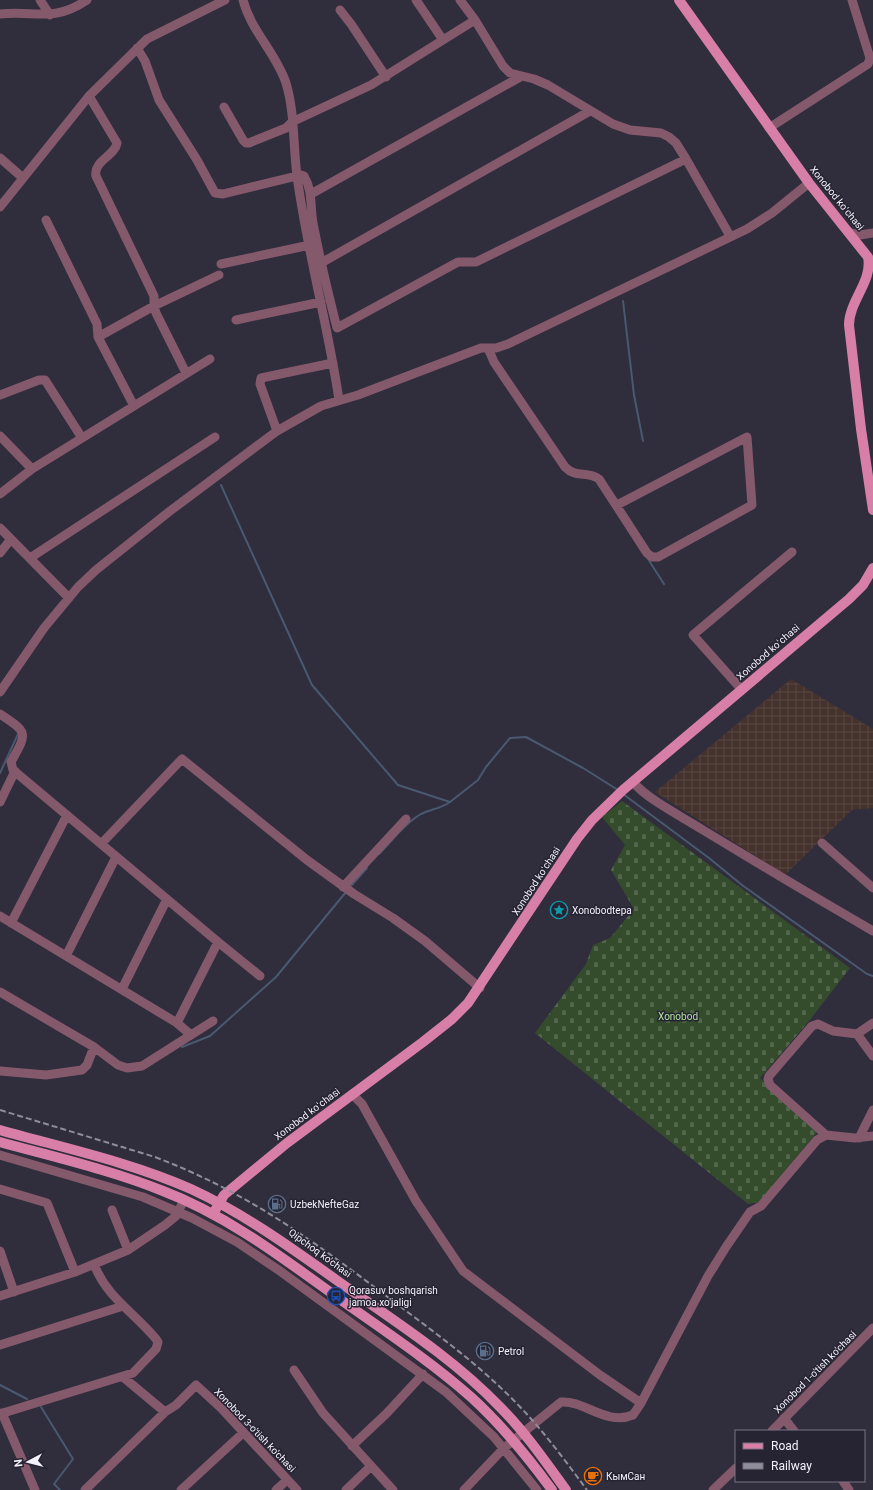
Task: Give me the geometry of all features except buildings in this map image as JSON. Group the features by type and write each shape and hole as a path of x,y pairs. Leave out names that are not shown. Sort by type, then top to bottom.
{"main road":[{"name":"Xonobod koʻchasi","path":"679,0 809,183 868,257 870,264 868,275 851,311 849,325 861,429 873,510"},
{"name":"Xonobod koʻchasi","path":"213,1214 224,1195 276,1153 452,1019 480,988 577,839 592,820 621,792 856,593 866,581 873,568"},
{"name":"Qipchoq ko'chasi","path":"0,1130 138,1169 190,1189 219,1203 276,1237 433,1350 486,1394 524,1433 566,1490"},
{"path":"0,1142 122,1176 164,1191 213,1214 260,1242 432,1365 471,1397 514,1441 552,1490"},
{"path":"184,1200 190,1189"}],"street":[{"path":"40,0 50,15"},
{"path":"0,14 50,15 68,10 87,0"},
{"path":"0,207 89,96 137,48 147,40 225,0"},
{"path":"243,0 246,11 286,83 292,122 297,176 339,400"},
{"path":"416,0 443,40"},
{"path":"460,0 475,20 503,66 510,73 534,79 548,85 613,124 630,130 661,133 676,144 730,236"},
{"path":"769,128 868,64 870,58 852,0"},
{"path":"340,10 386,77"},
{"path":"224,107 246,143 286,128 292,122 386,77 475,20"},
{"path":"137,48 145,61 159,100 197,160 215,193 223,194 297,176 304,176 311,194 313,222 323,278 337,328"},
{"path":"311,194 522,76"},
{"path":"89,96 117,143 114,149 97,166 96,176 154,296 154,306 186,373"},
{"path":"321,263 590,111"},
{"path":"0,158 23,178"},
{"path":"327,334 458,262 476,262 686,159"},
{"path":"0,692 44,628 69,598 96,570 170,511 277,432 314,410 339,400 358,395 481,348 496,348 508,344 730,236 772,213 809,183"},
{"path":"46,220 97,324 98,337 134,406"},
{"path":"848,232 860,235 873,233"},
{"path":"221,264 310,245"},
{"path":"868,275 873,262"},
{"path":"98,337 154,306 219,275"},
{"path":"236,320 321,302"},
{"path":"488,348 494,362 565,467 573,474 592,475 597,477 649,555 658,557 752,506 747,438 616,505"},
{"path":"0,494 32,469 210,359"},
{"path":"277,432 260,384 261,378 333,363"},
{"path":"0,395 39,380 46,380 82,438"},
{"path":"0,436 32,469"},
{"path":"30,558 215,437"},
{"path":"0,528 69,598"},
{"path":"0,553 11,539"},
{"path":"742,690 694,635 792,552"},
{"path":"0,714 19,726 23,732 23,741 11,762 11,768 260,976"},
{"path":"101,844 182,759 307,860 343,887 394,918 480,988"},
{"path":"0,802 15,771"},
{"path":"633,782 644,792 681,816 785,880 873,931"},
{"path":"12,923 67,815"},
{"path":"343,887 406,819"},
{"path":"822,843 873,888"},
{"path":"66,956 116,857"},
{"path":"122,989 167,899"},
{"path":"0,916 177,1023 191,1035"},
{"path":"177,1023 218,942"},
{"path":"0,992 94,1047 118,1065 127,1068 142,1066 213,1021"},
{"path":"826,1135 770,1085 768,1079 812,1026 821,1024 833,1031 857,1034 873,1023"},
{"path":"857,1034 873,1056"},
{"path":"0,1071 46,1075 82,1070 86,1065 94,1047"},
{"path":"353,1095 362,1104 416,1201 463,1271 600,1376 642,1403"},
{"path":"859,1138 873,1110"},
{"path":"464,1490 504,1448 561,1402 566,1401 594,1412 620,1418 633,1415 642,1403 708,1276 750,1212 761,1206 809,1147 817,1140 826,1135 859,1138 873,1136"},
{"path":"0,1155 126,1191 179,1211 222,1233 266,1261 423,1374 471,1414 504,1448 537,1490"},
{"path":"0,1189 47,1203 75,1272"},
{"path":"0,1296 75,1272 128,1250 165,1225 179,1211 184,1200"},
{"path":"112,1210 128,1250"},
{"path":"0,1251 14,1292"},
{"path":"35,1490 1,1414 133,1373 148,1359 156,1349 158,1342 154,1335 123,1306 102,1283 94,1264"},
{"path":"0,1345 123,1306"},
{"name":"Xonobod 1-o'tish ko'chasi","path":"773,1430 873,1328"},
{"path":"294,1370 323,1413 393,1490"},
{"path":"352,1446 387,1413 423,1374"},
{"path":"85,1490 165,1412 123,1377"},
{"name":"Xonobod 3-o'tish ko'chasi","path":"165,1412 176,1405 196,1386 221,1408 242,1433 297,1490"},
{"path":"784,1418 793,1430"},
{"path":"181,1490 242,1433"},
{"path":"346,1490 370,1466"},
{"path":"713,1490 735,1469"},
{"path":"276,1490 287,1480"},
{"path":"843,1482 849,1490"}],"shaded area":[{"path":"791,679 873,729 873,808 852,810 785,875 655,792"}],"green space":[{"name":"Xonobod","path":"622,801 850,968 809,1021 760,1078 818,1131 759,1202 748,1204 535,1033 586,964 593,945 610,938 634,909 611,870 625,845 602,817"}],"waterway":[{"path":"623,301 634,395 643,441"},
{"path":"221,485 312,685 398,785 450,802 478,780 486,767 510,738 526,737 583,768 618,790"},
{"path":"648,559 664,584"},
{"path":"0,773 18,734"},
{"path":"623,794 709,858 742,885 867,974 873,976"},
{"path":"379,854 404,827 415,818 450,802"},
{"path":"350,887 367,868"},
{"path":"182,1047 210,1036 276,977 346,892"},
{"path":"0,1385 27,1399"},
{"path":"41,1407 73,1459 54,1484 60,1490"}],"railway":[{"path":"0,1110 155,1157 214,1183 295,1230 346,1266 431,1330 487,1375 539,1428 587,1490"}],"place":[{"name":"Xonobodtepa","path":"559,910"},
{"name":"UzbekNefteGaz","path":"277,1204"},
{"name":"Qorasuv boshqarish jamoa xo'jaligi","path":"336,1296"},
{"name":"Petrol","path":"485,1351"},
{"name":"КымСан","path":"593,1476"}]}
